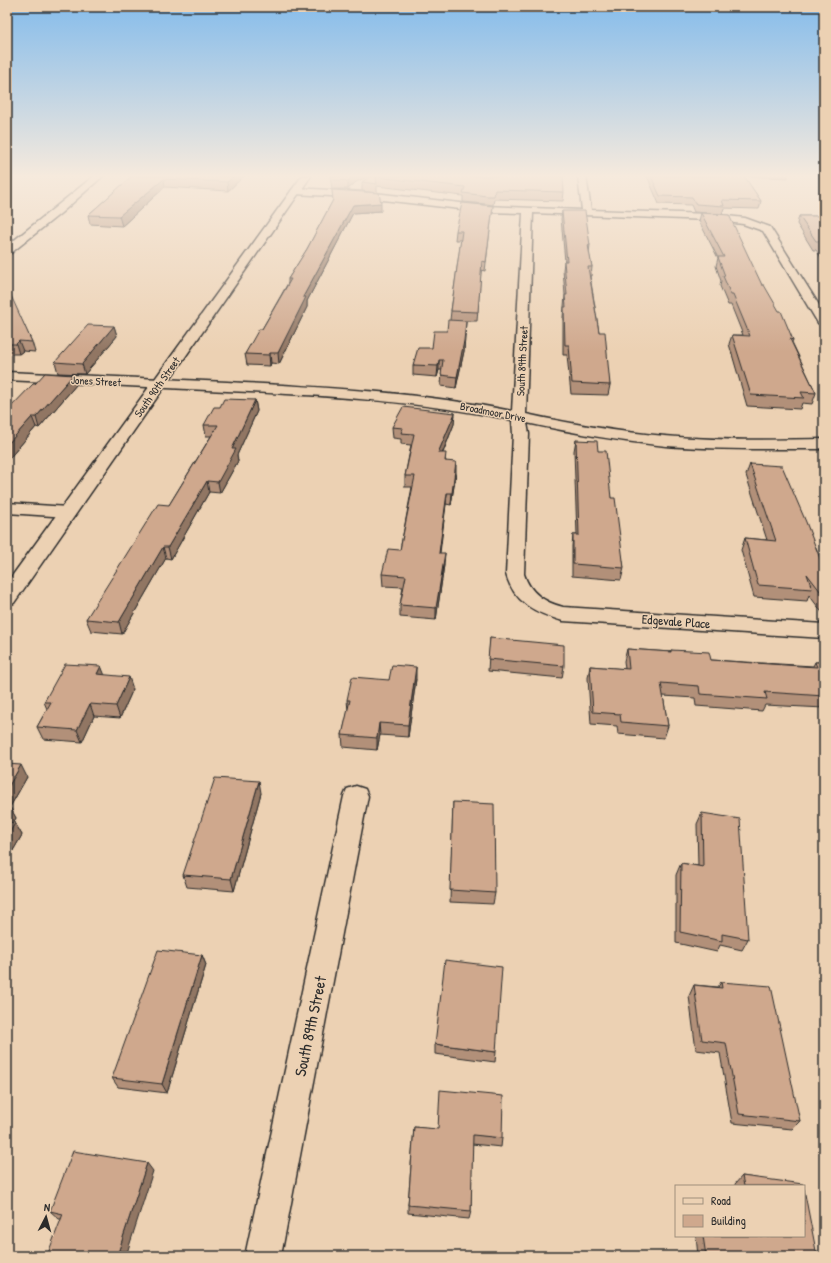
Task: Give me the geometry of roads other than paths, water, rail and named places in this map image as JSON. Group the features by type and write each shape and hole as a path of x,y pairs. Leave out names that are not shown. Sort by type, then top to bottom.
{"main road":[{"name":"South 90th Street","path":"7,598 264,235"}],"street":[{"path":"7,251 27,235"},
{"name":"South 89th Street","path":"527,235 518,416 521,434 515,574 517,585 524,595 531,601"},
{"path":"771,235 824,323"},
{"name":"Jones Street","path":"7,376 160,383"},
{"name":"Broadmoor Drive","path":"160,383 278,389 430,401 518,416 572,428 665,441 737,445 823,446"},
{"path":"7,508 68,512"},
{"name":"Edgevale Place","path":"531,601 551,611 563,614 824,631"},
{"name":"South 89th Street","path":"263,1256 356,796"}]}
